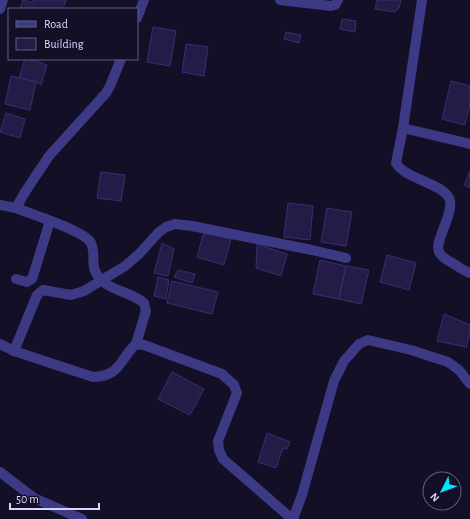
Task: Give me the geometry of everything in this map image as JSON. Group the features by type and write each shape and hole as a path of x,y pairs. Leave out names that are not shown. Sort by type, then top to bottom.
{"street":[{"path":"0,9 3,0"},
{"path":"138,15 144,0"},
{"path":"280,0 331,6 335,5 338,0"},
{"path":"422,0 403,128 396,163 399,168 409,175 444,192 450,200 450,211 439,244 439,252 446,260 470,273"},
{"path":"16,208 49,156 106,94 121,60"},
{"path":"403,128 470,144"},
{"path":"0,205 16,208 82,235 90,241 93,248 93,263 95,272 101,280 111,287 137,296 144,302 146,311 136,344 121,364 111,373 104,376 93,377 14,351 0,344"},
{"path":"16,279 28,282 32,279 50,221"},
{"path":"14,351 37,295 43,290 71,295 84,292 125,266 166,226 175,224 297,247 346,258"},
{"path":"136,344 144,345 222,374 234,385 237,393 218,441 219,450 223,459 235,471 292,519 302,495 334,381 344,361 359,344 368,340 411,350 448,362 459,370 470,384"},
{"path":"0,472 34,498 82,519"}],"building":[{"path":"23,0 33,3 33,0 66,0 63,8 20,8"},
{"path":"377,0 401,0 399,8 395,12 375,9"},
{"path":"342,19 356,21 355,32 340,29"},
{"path":"153,27 176,31 170,66 147,62"},
{"path":"286,32 301,35 299,43 284,39"},
{"path":"186,44 208,47 204,76 182,72"},
{"path":"25,60 32,60 47,65 41,85 36,82 19,78"},
{"path":"11,76 36,82 30,110 5,104"},
{"path":"451,81 470,86 470,104 465,125 442,119"},
{"path":"6,113 25,119 20,138 0,132"},
{"path":"470,171 470,188 464,185"},
{"path":"101,172 125,175 121,201 97,198"},
{"path":"288,203 313,206 310,240 284,237"},
{"path":"327,208 352,212 346,246 321,242"},
{"path":"204,232 231,239 224,265 197,257"},
{"path":"162,243 174,249 168,276 154,273"},
{"path":"257,244 287,254 281,276 256,268"},
{"path":"387,255 416,263 409,290 380,282"},
{"path":"320,260 346,266 339,299 313,294"},
{"path":"346,266 369,270 361,304 339,299"},
{"path":"178,270 195,274 192,283 174,277"},
{"path":"158,277 169,280 166,299 154,296"},
{"path":"172,281 218,292 212,314 167,303"},
{"path":"444,314 470,325 470,333 466,347 437,341"},
{"path":"172,372 204,389 190,415 158,399"},
{"path":"267,433 290,442 287,449 283,448 276,468 258,462"}]}
